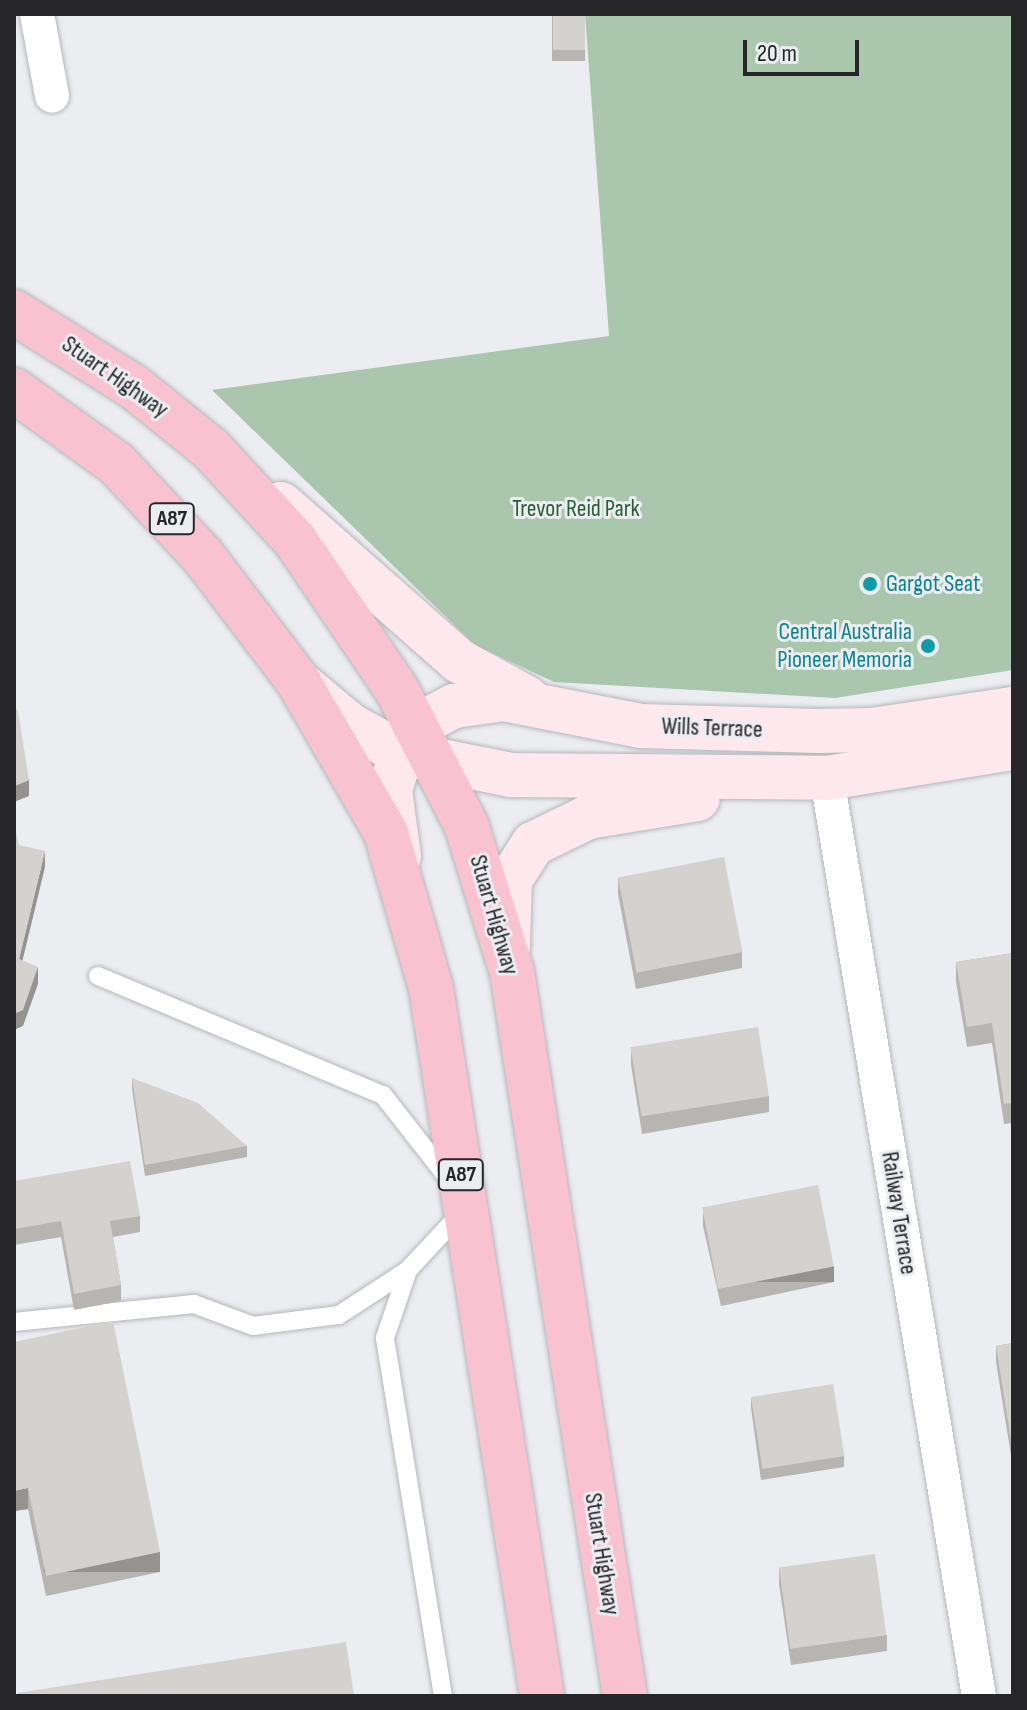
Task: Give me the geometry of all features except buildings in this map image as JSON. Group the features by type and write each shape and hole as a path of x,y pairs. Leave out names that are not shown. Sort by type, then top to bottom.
{"highway":[{"name":"Stuart Highway","path":"14,312 134,387 210,448 295,540 418,746 486,880 512,972 625,1696"},
{"name":"A87","path":"14,390 160,505 298,681 344,753 403,874 431,988 542,1696"}],"main road":[{"path":"210,448 459,661 545,704"},
{"path":"298,681 350,725 418,746 391,803 403,874"},
{"name":"Wills Terrace","path":"418,746 482,700 545,704 640,726 819,731 872,730 1013,709"},
{"name":"Railway Terrace","path":"819,731 827,778"},
{"name":"Wills Terrace","path":"418,746 511,775 827,778 1013,748"},
{"path":"512,972 504,911 510,880 533,844 559,827 827,778"}],"street":[{"path":"37,14 52,96"},
{"name":"Railway Terrace","path":"827,778 979,1696"}],"lane":[{"path":"14,1322 194,1304 253,1326 339,1315 408,1270 466,1207 419,1134 383,1095 98,976"},
{"path":"408,1270 387,1314 385,1338 443,1696"}],"green space":[{"name":"Trevor Reid Park","path":"585,14 1013,14 1013,670 835,698 554,682 475,645 212,390 609,336"}],"place":[{"name":"Gargot Seat","path":"870,584"},
{"name":"Central Australia Pioneer Memoria","path":"928,646"}]}
